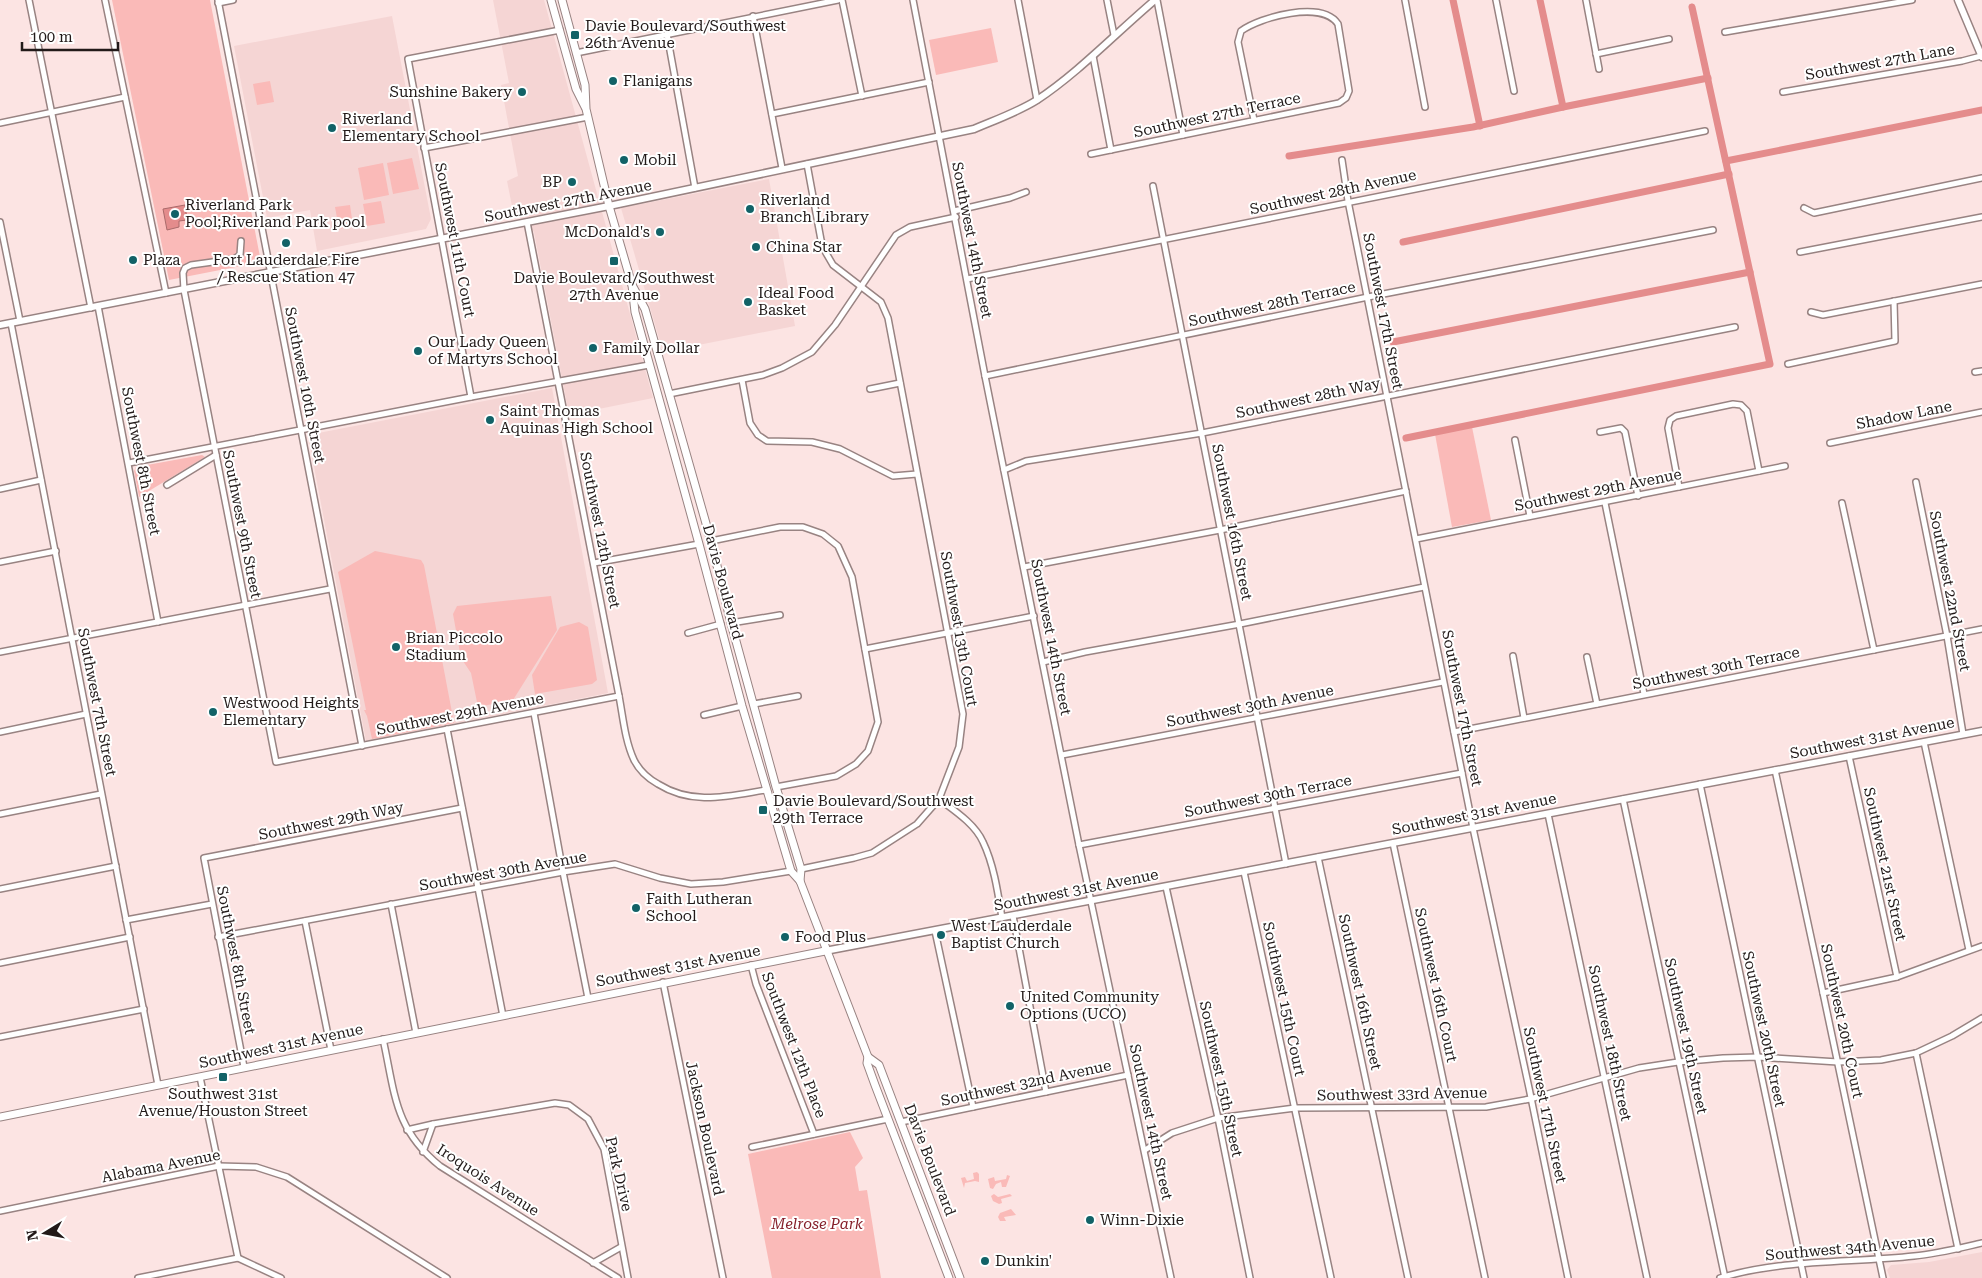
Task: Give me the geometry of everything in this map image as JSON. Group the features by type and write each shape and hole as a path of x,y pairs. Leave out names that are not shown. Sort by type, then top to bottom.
{"main road":[{"name":"Davie Boulevard","path":"551,0 576,89 586,109"},
{"name":"Davie Boulevard","path":"562,0 585,86 586,109 609,206 632,285 635,312 766,790 791,871 800,881 825,951 868,1057 867,1063 949,1278"},
{"name":"Davie Boulevard","path":"632,285 645,309 711,541 731,623 787,827 801,869 800,881"},
{"path":"649,365 655,366 658,370 669,394"},
{"path":"712,594 723,618 731,623"},
{"path":"766,790 773,794 787,827"},
{"name":"Southwest 31st Avenue","path":"0,1117 663,982 825,951"},
{"name":"Davie Boulevard","path":"868,1057 879,1065 960,1278"}],"street":[{"name":"Southwest 8th Street","path":"29,0 51,112 129,463 158,622"},
{"path":"105,0 166,293"},
{"path":"218,1 233,0"},
{"path":"576,53 838,0"},
{"path":"842,0 862,96"},
{"name":"Southwest 14th Street","path":"913,0 985,376 1080,845 1171,1278"},
{"path":"1018,0 1037,100"},
{"path":"1107,0 1114,35"},
{"path":"1156,0 1183,136"},
{"name":"Southwest 27th Avenue","path":"0,325 609,206 974,129 1002,118 1037,100 1093,56 1114,35 1156,0"},
{"path":"1405,0 1425,107"},
{"path":"1496,0 1514,91"},
{"path":"1586,0 1599,68"},
{"path":"1725,32 1912,0"},
{"path":"1958,0 1981,53"},
{"name":"Southwest 10th Street","path":"218,1 330,589 362,746"},
{"name":"Southwest 27th Terrace","path":"1092,154 1339,103 1346,98 1349,91 1338,24 1334,18 1324,12 1282,14 1250,24 1240,31 1238,42 1254,120"},
{"path":"753,16 782,168"},
{"name":"Southwest 11th Court","path":"471,397 408,59 560,30"},
{"path":"667,34 695,188"},
{"path":"1596,54 1669,39"},
{"name":"Southwest 27th Lane","path":"1783,92 1962,61 1981,53"},
{"path":"1093,56 1111,150"},
{"path":"772,114 929,82"},
{"path":"0,123 125,97"},
{"path":"424,148 588,117"},
{"name":"Southwest 28th Avenue","path":"967,279 1348,201 1705,131"},
{"name":"Southwest 17th Street","path":"1342,160 1348,201 1388,395 1443,682 1568,1278"},
{"name":"Southwest 13th Court","path":"807,164 821,240 826,252 833,265 882,302 888,318 963,714 959,748 939,799"},
{"path":"1804,208 1814,213 1982,178"},
{"name":"Southwest 16th Street","path":"1153,186 1286,864"},
{"path":"954,211 1010,198 1026,192"},
{"path":"1800,252 1982,216"},
{"path":"669,394 742,380 782,368 812,352 835,325 896,235 910,227 956,217"},
{"path":"0,222 20,321"},
{"name":"Southwest 12th Street","path":"527,222 619,696 635,761 650,779 670,792 694,798 716,799 766,790"},
{"name":"Southwest 28th Terrace","path":"985,376 1368,297 1713,230"},
{"name":"Southwest 9th Street","path":"241,241 240,255 234,259 191,265 185,268 183,273 184,290 276,762"},
{"path":"1811,312 1823,315 1982,284"},
{"path":"1788,364 1895,341 1894,301"},
{"name":"Southwest 7th Street","path":"11,323 158,1085"},
{"name":"Southwest 28th Way","path":"1004,470 1026,461 1202,433 1735,327"},
{"path":"129,463 558,380 649,365"},
{"path":"1975,372 1982,371"},
{"path":"742,380 750,423 758,435 767,441 812,442 840,450 893,476 917,474"},
{"path":"870,389 900,383"},
{"path":"1679,487 1668,428 1670,420 1676,416 1733,404 1741,405 1747,411 1759,471"},
{"name":"Shadow Lane","path":"1830,443 1982,412"},
{"path":"1600,432 1621,428 1625,432 1638,496"},
{"path":"1515,440 1530,516"},
{"path":"168,485 216,455"},
{"name":"Southwest 29th Avenue","path":"1416,539 1785,466"},
{"path":"0,489 41,480"},
{"name":"Southwest 22nd Street","path":"1916,482 1947,636 1963,734"},
{"path":"1024,567 1220,530 1406,491"},
{"path":"1605,502 1644,694"},
{"path":"1842,503 1874,650"},
{"path":"711,541 780,527 803,527 823,534 838,546 852,576 878,722 868,751 856,764 836,776 776,787"},
{"path":"594,563 700,544"},
{"path":"0,562 56,551"},
{"path":"1043,662 1085,652 1240,624 1424,587"},
{"path":"0,652 330,589"},
{"path":"731,623 780,615"},
{"path":"865,649 1034,616"},
{"path":"688,633 720,624"},
{"name":"Southwest 30th Terrace","path":"1454,732 1982,629"},
{"path":"1512,656 1524,718"},
{"path":"1587,657 1597,704"},
{"name":"Southwest 30th Avenue","path":"1062,755 1443,682"},
{"name":"Southwest 29th Avenue","path":"276,762 619,696"},
{"path":"754,704 798,696"},
{"path":"704,716 742,706"},
{"path":"534,713 562,872 588,998"},
{"path":"0,732 86,714"},
{"path":"447,730 502,1016"},
{"name":"Southwest 31st Avenue","path":"825,951 1982,731"},
{"path":"1924,742 1969,950"},
{"name":"Southwest 21st Street","path":"1849,756 1897,977"},
{"name":"Southwest 20th Court","path":"1775,770 1882,1278"},
{"name":"Southwest 30th Terrace","path":"1080,845 1462,773"},
{"name":"Southwest 20th Street","path":"1700,784 1804,1278"},
{"path":"0,814 101,794"},
{"path":"801,869 872,853 917,824 939,799 963,818 983,841 995,880 1002,918"},
{"name":"Southwest 19th Street","path":"1623,799 1723,1278"},
{"name":"Southwest 29th Way","path":"204,858 462,808"},
{"name":"Southwest 18th Street","path":"1548,814 1647,1278"},
{"name":"Southwest 16th Court","path":"1393,843 1486,1278"},
{"name":"Southwest 8th Street","path":"204,858 244,1068"},
{"name":"Southwest 16th Street","path":"1318,858 1408,1278"},
{"name":"Southwest 30th Avenue","path":"218,938 562,872 614,864 660,878 691,884 723,882 791,871"},
{"path":"0,889 116,866"},
{"name":"Southwest 15th Court","path":"1244,872 1331,1278"},
{"name":"Southwest 15th Street","path":"1166,887 1218,1118 1250,1278"},
{"path":"126,920 212,904"},
{"path":"391,904 416,1033"},
{"path":"1013,916 1046,1092"},
{"path":"305,921 331,1050"},
{"path":"935,931 973,1107"},
{"path":"0,963 130,937"},
{"path":"1823,993 1897,977 1982,946"},
{"name":"Southwest 12th Place","path":"751,965 756,984 814,1134"},
{"name":"Jackson Boulevard","path":"663,982 723,1278"},
{"path":"0,1037 144,1009"},
{"name":"Southwest 33rd Avenue","path":"1145,1150 1172,1133 1218,1118 1295,1108 1450,1109 1486,1107 1530,1099 1639,1068 1723,1058 1758,1057 1838,1062 1882,1060 1916,1053 1952,1036 1982,1018"},
{"name":"Iroquois Avenue","path":"383,1039 399,1114 407,1130 423,1152 440,1166 618,1278"},
{"path":"1916,1053 1958,1249"},
{"name":"Southwest 32nd Avenue","path":"901,1122 1128,1075"},
{"path":"200,1076 238,1258"},
{"name":"Park Drive","path":"407,1130 556,1103 570,1105 588,1119 604,1149 628,1278"},
{"path":"752,1147 888,1119"},
{"path":"423,1152 433,1124"},
{"name":"Alabama Avenue","path":"0,1210 219,1166 256,1167 287,1177 447,1278"},
{"name":"Southwest 34th Avenue","path":"1723,1278 1757,1269 1915,1256 1982,1243"},
{"path":"594,1263 621,1247"},
{"path":"138,1278 238,1258 281,1278"}],"shaded area":[{"path":"493,0 544,0 653,398 569,415 534,232 513,211 507,181 518,176 501,85 509,83"},
{"name":"Riverland Elementary School","path":"392,16 431,219 426,229 317,251 310,210 267,218 234,46"},
{"path":"769,179 795,326 663,352 621,208"},
{"name":"Riverland Park Pool;Riverland Park pool","path":"185,205 187,220 179,221 179,227 167,230 163,209"},
{"name":"Saint Thomas Aquinas High School","path":"552,388 608,693 366,741 308,435"},
{"path":"1982,1252 1982,1278 1890,1278 1887,1270 1891,1265 1929,1262"}],"green space":[{"path":"112,0 210,0 261,262 169,280"},
{"path":"991,28 998,62 936,75 929,40"},
{"path":"270,81 274,102 257,105 253,84"},
{"path":"412,158 419,189 393,194 387,163"},
{"path":"383,163 389,195 364,200 358,168"},
{"path":"381,201 385,223 367,226 363,204"},
{"path":"350,205 353,226 339,229 335,207"},
{"path":"1472,427 1491,520 1452,527 1435,434"},
{"path":"202,455 205,457 139,497 134,471 136,467"},
{"name":"Brian Piccolo Stadium","path":"375,551 421,560 424,565 454,723 372,739 364,710 366,710 338,572"},
{"path":"551,596 557,630 513,700 478,707 471,673 461,658 453,614 457,606"},
{"path":"579,622 588,627 597,680 592,684 535,694 532,675 560,627"},
{"name":"Melrose Park","path":"850,1132 863,1158 855,1167 859,1191 867,1190 881,1278 772,1278 748,1154"},
{"path":"977,1172 979,1174 979,1182 965,1183 964,1188 961,1178 965,1177 967,1181 974,1179 973,1173"},
{"path":"1007,1175 1010,1176 1006,1187 1002,1187 1001,1182 996,1184 993,1189 990,1188 988,1179 994,1177 995,1181 1006,1179"},
{"path":"994,1194 998,1197 1010,1194 1012,1196 1001,1199 1002,1203 999,1204 993,1201 991,1196"},
{"path":"1011,1209 1016,1215 1004,1217 1006,1221 1000,1221 998,1217 1000,1213"}],"waterway":[{"path":"1453,0 1480,126"},
{"path":"1540,0 1563,107"},
{"path":"1406,438 1770,364 1692,7"},
{"path":"1289,156 1473,127 1708,78"},
{"path":"1726,161 1982,110"},
{"path":"1403,242 1729,174"},
{"path":"1393,342 1750,272"}],"place":[{"name":"Davie Boulevard/Southwest 26th Avenue","path":"575,35"},
{"name":"Flanigans","path":"613,81"},
{"name":"Sunshine Bakery","path":"522,92"},
{"name":"Riverland Elementary School","path":"332,128"},
{"name":"Mobil","path":"624,160"},
{"name":"BP","path":"572,182"},
{"name":"Riverland Branch Library","path":"750,209"},
{"name":"Riverland Park Pool;Riverland Park pool","path":"175,214"},
{"name":"McDonald's","path":"660,232"},
{"name":"Fort Lauderdale Fire / Rescue Station 47","path":"286,243"},
{"name":"China Star","path":"756,247"},
{"name":"Plaza","path":"133,260"},
{"name":"Davie Boulevard/Southwest 27th Avenue","path":"614,261"},
{"name":"Ideal Food Basket","path":"748,302"},
{"name":"Family Dollar","path":"593,348"},
{"name":"Our Lady Queen of Martyrs School","path":"418,351"},
{"name":"Saint Thomas Aquinas High School","path":"490,420"},
{"name":"Brian Piccolo Stadium","path":"396,647"},
{"name":"Westwood Heights Elementary","path":"213,712"},
{"name":"Davie Boulevard/Southwest 29th Terrace","path":"763,810"},
{"name":"Faith Lutheran School","path":"636,908"},
{"name":"West Lauderdale Baptist Church","path":"941,935"},
{"name":"Food Plus","path":"785,937"},
{"name":"United Community Options (UCO)","path":"1010,1006"},
{"name":"Southwest 31st Avenue/Houston Street","path":"223,1077"},
{"name":"Winn-Dixie","path":"1090,1220"},
{"name":"Dunkin'","path":"985,1261"}]}
